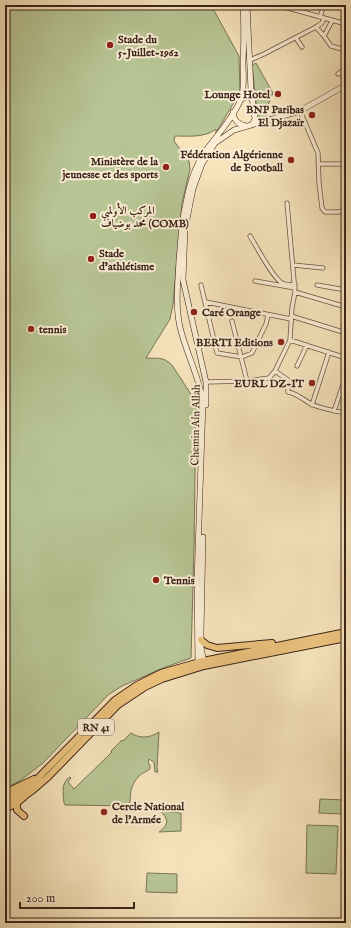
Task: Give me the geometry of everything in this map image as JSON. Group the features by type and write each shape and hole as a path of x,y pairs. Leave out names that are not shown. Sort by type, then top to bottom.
{"main road":[{"path":"246,5 251,90 256,119 261,123"},
{"path":"246,5 244,27 244,88 239,102 233,112 234,119 237,123 250,126 256,119"},
{"name":"Chemin Aîn Allah","path":"201,664 206,382 183,280 185,229 193,189 202,161 215,144 234,130 300,111 346,85"},
{"path":"239,102 246,97 253,100"},
{"name":"Chemin Aîn Allah","path":"201,664 197,581 203,402 199,382 182,334 177,298 182,218 191,182 214,140 233,112"},
{"path":"177,298 186,296"},
{"path":"199,382 206,382"},
{"name":"RN 41","path":"5,799 30,786 96,719 124,694 137,685 161,673 286,643 346,632"},
{"name":"RN 41","path":"5,804 26,795 48,777 118,705 130,696 162,679 201,664 346,638"},
{"path":"201,640 210,647 217,648 252,644 286,643"},
{"path":"5,793 25,785 42,774"},
{"path":"5,809 17,803 26,795"},
{"path":"17,803 17,810 24,816"}],"street":[{"path":"277,5 346,24"},
{"path":"294,10 295,5"},
{"path":"250,60 296,38 322,23 324,5"},
{"path":"324,36 332,21"},
{"path":"316,27 332,46 342,49 346,55"},
{"path":"296,38 302,47"},
{"path":"338,74 346,68"},
{"path":"300,111 318,153 322,208 325,212 338,212 346,210"},
{"path":"318,164 345,165 344,157 346,156"},
{"path":"206,382 247,380 267,378 271,376 275,372 290,340 295,288 287,203"},
{"path":"250,236 271,270 280,281 346,307"},
{"path":"293,265 323,268"},
{"path":"255,281 295,288"},
{"path":"202,285 217,354 242,357 252,353 266,324 268,315"},
{"path":"317,285 346,290"},
{"path":"206,302 268,315 291,318 346,333"},
{"path":"232,321 247,380"},
{"path":"290,340 346,358"},
{"path":"297,366 307,345"},
{"path":"312,405 329,352"},
{"path":"275,372 288,380 288,392 292,392 312,405 334,411 346,412"},
{"path":"334,411 346,376"}],"green space":[{"path":"5,5 211,5 239,56 240,92 216,133 216,129 202,135 175,136 174,141 189,161 190,169 182,203 173,304 170,319 146,358 163,359 169,362 196,402 191,658 163,668 122,686 108,695 43,763 21,780 5,789"},
{"path":"256,63 273,93 266,110 267,119 260,121 256,102 252,65"},
{"path":"159,732 158,772 155,772 154,762 149,759 148,763 150,765 150,769 136,779 132,787 130,794 130,806 65,805 63,788 67,779 70,777 71,778 68,782 74,789 112,752 111,751 122,740 123,741 131,733 145,737 152,736"},
{"path":"320,799 345,800 344,814 319,813"},
{"path":"160,811 181,813 181,831 159,832 165,827 167,822"},
{"path":"307,825 338,826 336,874 306,873"},
{"path":"147,873 177,874 177,893 146,892"}],"place":[{"name":"Stade du 5-Juillet-1962","path":"110,45"},
{"name":"Lounge Hotel","path":"278,94"},
{"name":"BNP Paribas El Djazaïr","path":"312,115"},
{"name":"Fédération Algérienne de Football","path":"291,160"},
{"name":"Ministère de la jeunesse et des sports","path":"166,167"},
{"name":"المركب الأولمبي محمد بوضياف (COMB)","path":"93,216"},
{"name":"Stade d’athlétisme","path":"91,259"},
{"name":"Caré Orange","path":"194,312"},
{"name":"tennis","path":"31,329"},
{"name":"BERTI Editions","path":"281,342"},
{"name":"EURL DZ-IT","path":"312,383"},
{"name":"Tennis","path":"156,580"},
{"name":"Cercle National de l'Armée","path":"104,812"}]}
